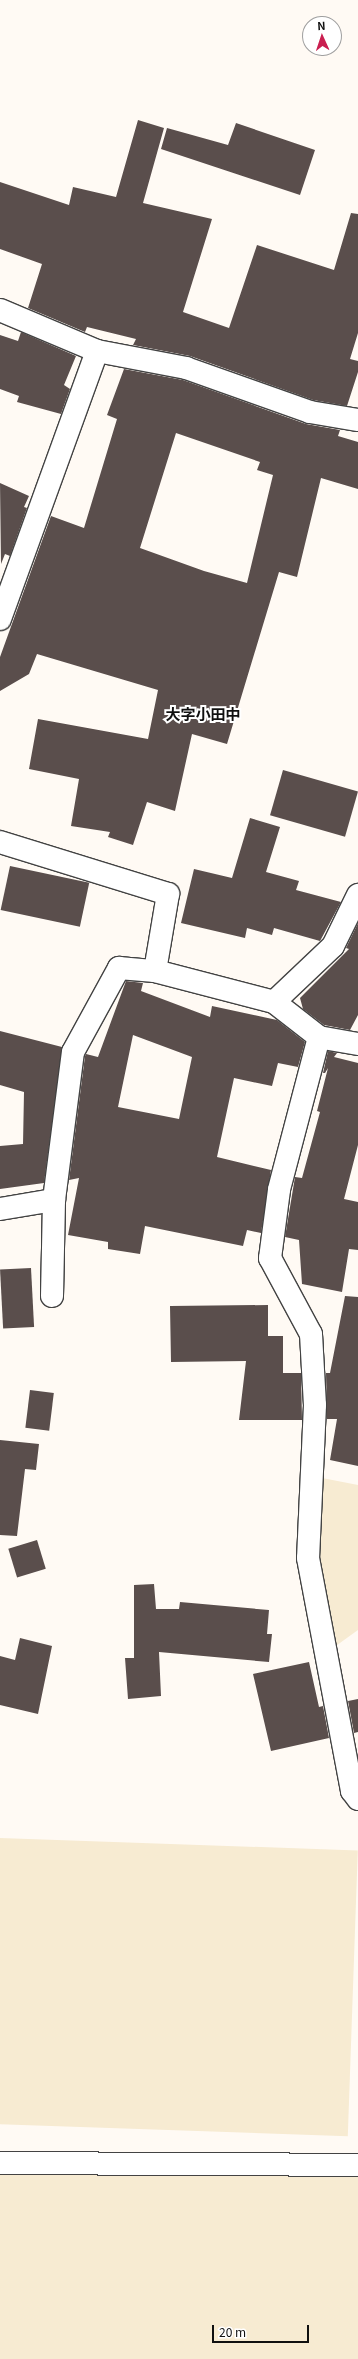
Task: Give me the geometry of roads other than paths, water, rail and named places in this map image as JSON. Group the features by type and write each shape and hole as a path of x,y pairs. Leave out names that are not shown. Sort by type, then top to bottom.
{"street":[{"path":"0,310 98,351 186,368 310,412 358,420"},
{"path":"0,619 98,351"},
{"path":"0,842 168,894 155,971"},
{"path":"274,1002 333,946 358,895"},
{"path":"52,1296 54,1200 73,1052 119,968 155,971 274,1002 319,1037 358,1044"},
{"path":"319,1037 279,1190 270,1258 311,1334 315,1406 308,1558 352,1792 358,1798"},
{"path":"0,1209 54,1200"},
{"path":"0,2163 358,2165"}],"district":[{"name":"大字小田中","path":"203,714"}]}
